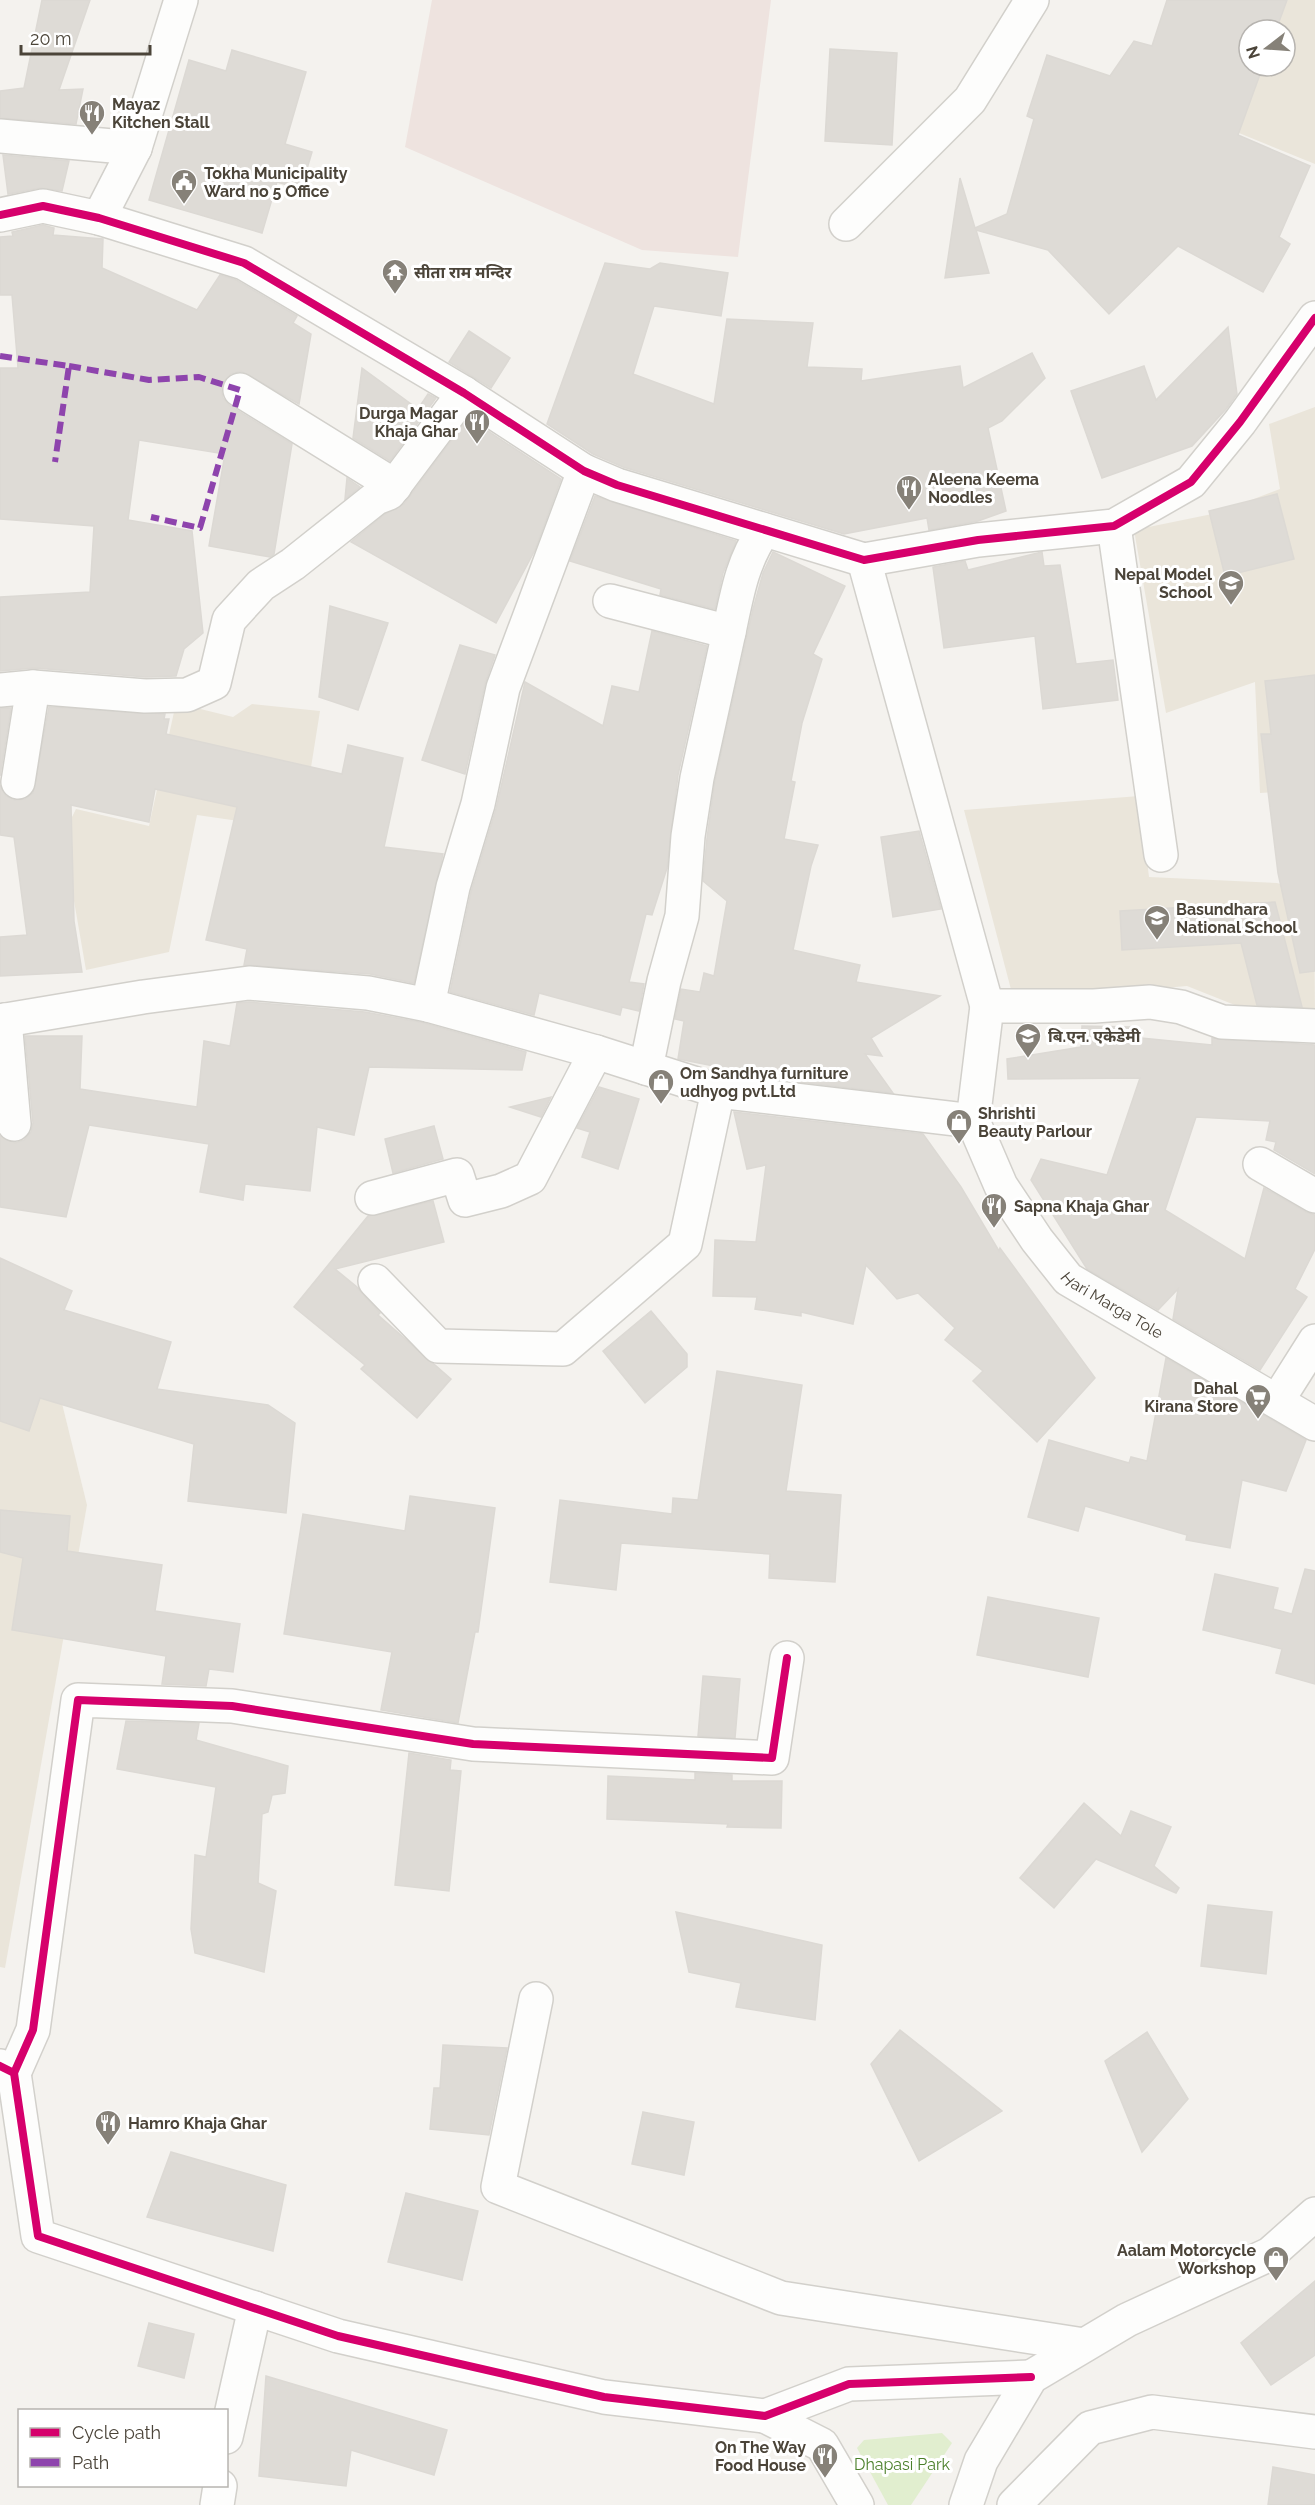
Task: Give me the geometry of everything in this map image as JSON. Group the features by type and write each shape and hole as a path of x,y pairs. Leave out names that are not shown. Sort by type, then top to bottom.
{"street":[{"path":"99,218 135,148 181,0"},
{"path":"846,224 970,100 1032,0"},
{"path":"0,136 135,148"},
{"path":"0,215 43,206 99,218 244,263 464,393 584,471 617,485 864,560 978,540 1114,526 1191,482 1240,422 1314,322"},
{"path":"240,390 395,486"},
{"path":"0,690 33,687 187,695 214,683 229,620 261,585 293,564 376,498 389,493 464,393"},
{"path":"428,1005 453,887 478,804 503,688 584,471"},
{"path":"1114,526 1161,855"},
{"path":"646,1068 664,981 682,916 688,836 697,778 741,574 751,549 764,530"},
{"path":"14,1124 2,1021 143,997 249,983 368,993 428,1005 596,1052 718,1091 973,1121 987,1006 864,560"},
{"path":"610,601 729,632"},
{"path":"18,782 33,687"},
{"path":"987,1006 1094,1006 1150,1002 1181,1007 1222,1022 1315,1026"},
{"path":"372,1198 457,1175 465,1200 472,1200 501,1191 530,1178 596,1052"},
{"path":"375,1281 438,1346 563,1349 685,1244 718,1091"},
{"name":"Hari Marga Tole","path":"973,1121 1001,1186 1037,1240 1068,1279 1315,1424"},
{"path":"1260,1164 1315,1196"},
{"path":"1277,1401 1315,1341"},
{"path":"787,1658 772,1758 473,1744 232,1706 78,1700 33,2030 7,2070 38,2236 338,2336 604,2397 765,2416 822,2445 857,2505"},
{"path":"536,2000 498,2187 781,2298 1084,2345"},
{"path":"966,2505 981,2461 1031,2377 1126,2320 1270,2254 1315,2214"},
{"path":"228,2428 255,2308"},
{"path":"765,2416 849,2384 1031,2377"},
{"path":"1014,2505 1090,2428 1152,2412 1315,2432"},
{"path":"217,2505 220,2487"}],"shaded area":[{"path":"432,0 771,0 738,257 642,250 405,147"},
{"path":"1236,0 1315,0 1315,164 1195,115"},
{"name":"Nepal Model School","path":"1315,407 1315,790 1260,793 1255,682 1166,713 1134,530 1217,513 1280,489 1269,424"},
{"path":"176,703 233,717 252,704 320,711 301,830 197,815 169,952 86,970 73,895 71,819 76,809 149,826"},
{"name":"Basundhara National School","path":"1139,796 1149,877 1277,883 1314,894 1315,1014 1255,1013 1187,986 1014,1001 964,810"},
{"path":"0,1358 55,1375 87,1505 5,1968 0,1967"}],"green space":[{"name":"Dhapasi Park","path":"942,2433 952,2443 911,2505 888,2505 857,2448 864,2440"}],"building":[{"path":"42,0 90,0 59,90 83,89 76,124 0,118 0,91 24,88"},
{"path":"1167,0 1287,0 1280,18 1237,18 1237,78 1259,78 1238,135 1310,166 1279,237 1290,244 1263,292 1178,246 1109,314 1048,250 976,230 989,273 945,278 960,178 975,228 1007,214 1034,119 1027,116 1047,55 1110,76 1134,41 1152,46"},
{"path":"830,49 897,53 892,145 825,141"},
{"path":"232,50 306,72 285,144 312,152 301,189 277,182 262,233 149,200 189,60 226,71"},
{"path":"3,155 69,161 62,191 40,188 8,194"},
{"path":"43,225 54,228 53,235 103,239 102,268 197,310 220,275 236,280 297,316 293,323 311,334 299,404 241,371 231,374 224,381 221,389 223,398 230,406 292,444 274,554 270,557 209,546 225,454 139,440 128,520 192,531 203,633 184,649 176,676 146,677 34,668 0,671 0,597 90,592 94,526 0,519 0,368 18,368 12,295 0,295 0,237 13,236 12,232"},
{"path":"605,263 650,269 660,263 728,273 721,316 654,306 633,374 714,404 727,319 813,323 807,367 862,369 861,381 960,366 963,388 1032,353 1045,378 1002,421 988,428 1006,511 978,521 929,530 927,518 844,534 623,467 593,454 547,424"},
{"path":"1228,327 1237,394 1227,408 1192,446 1102,478 1071,391 1144,366 1156,400"},
{"path":"469,331 510,358 491,388 449,362"},
{"path":"362,368 418,409 428,394 436,398 390,461 353,438"},
{"path":"468,418 561,479 535,550 496,623 351,542 385,514 404,504"},
{"path":"347,478 360,487 345,499"},
{"path":"1277,494 1294,559 1225,576 1209,511"},
{"path":"595,496 736,541 723,573 715,609 660,595 661,589 570,561"},
{"path":"773,552 845,586 813,654 822,659 802,723 791,781 795,782 784,839 818,845 811,866 793,950 860,965 856,982 940,996 871,1038 882,1056 865,1054 893,1093 725,1073 724,1068 678,1059 684,1021 675,1019 681,989 700,992 704,973 714,976 727,901 703,881 707,838 715,781 753,609 763,573"},
{"path":"1042,552 1044,566 1060,565 1076,664 1113,660 1118,700 1043,709 1035,636 944,648 933,567 965,561 968,570"},
{"path":"330,606 388,623 358,710 319,697"},
{"path":"652,631 707,646 678,775 667,868 652,915 646,914 629,982 644,984 639,1011 622,1007 620,1015 539,993 534,1015 450,992 471,892 496,809 525,682 603,726 612,686 639,692"},
{"path":"460,645 495,655 485,684 465,774 422,760"},
{"path":"1315,675 1315,971 1300,973 1278,873 1261,734 1271,734 1265,681"},
{"path":"49,707 165,714 164,719 169,719 166,734 342,774 348,745 403,758 384,847 443,854 414,983 370,974 244,965 247,949 206,940 237,807 155,789 149,822 71,805 74,921 82,972 0,976 0,937 27,935 14,837 0,835 0,785 6,796 15,800 25,799 33,793"},
{"path":"0,708 11,708 0,776"},
{"path":"919,831 941,909 893,917 881,837"},
{"path":"1275,902 1302,1007 1257,1005 1241,943 1122,950 1120,911"},
{"path":"249,1002 365,1012 424,1023 526,1052 522,1070 369,1067 354,1135 317,1127 310,1191 245,1184 243,1200 200,1192 209,1144 89,1125 66,1217 0,1207 0,1136 15,1143 24,1140 31,1132 33,1123 25,1036 82,1036 80,1089 197,1107 204,1041 230,1046 237,1003"},
{"path":"1082,1026 1131,1027 1131,1037 1212,1045 1212,1038 1315,1045 1315,1174 1274,1150 1276,1142 1266,1140 1270,1121 1196,1117 1165,1210 1245,1259 1264,1188 1315,1215 1315,1249 1295,1289 1307,1297 1260,1370 1173,1319 1178,1289 1158,1310 1087,1269 1031,1180 1041,1159 1107,1175 1140,1078 1008,1079 1007,1059 1081,1047"},
{"path":"599,1087 639,1099 618,1169 582,1157 590,1132 577,1128"},
{"path":"551,1097 541,1117 510,1107"},
{"path":"734,1112 923,1134 961,1187 999,1251 1000,1248 1095,1378 1037,1442 973,1381 983,1371 945,1340 955,1328 918,1293 897,1299 866,1265 853,1324 801,1312 801,1316 755,1309 757,1297 713,1296 715,1240 756,1242 766,1165 747,1169"},
{"path":"434,1126 443,1159 393,1173 385,1139"},
{"path":"433,1201 444,1242 335,1269 357,1287 380,1313 378,1315 451,1379 417,1418 361,1369 365,1365 294,1307 368,1216"},
{"path":"0,1258 72,1291 64,1310 171,1342 157,1389 268,1405 295,1423 286,1513 188,1501 194,1444 40,1398 29,1431 0,1421"},
{"path":"651,1311 687,1354 687,1367 645,1403 603,1351"},
{"path":"1166,1358 1306,1440 1286,1491 1242,1480 1230,1548 1186,1540 1187,1535 1085,1506 1078,1531 1028,1517 1049,1440 1129,1463 1131,1457 1147,1461"},
{"path":"717,1371 802,1385 786,1491 841,1495 835,1582 769,1578 770,1554 621,1543 616,1590 550,1582 560,1500 672,1514 673,1498 698,1500"},
{"path":"410,1496 495,1508 478,1632 475,1632 458,1723 381,1710 392,1652 284,1634 303,1514 405,1531"},
{"path":"0,1510 70,1516 67,1551 162,1565 155,1611 240,1624 233,1672 209,1669 206,1686 162,1684 166,1656 12,1630 23,1558 0,1552"},
{"path":"1305,1569 1315,1571 1315,1684 1276,1673 1282,1649 1203,1630 1215,1574 1278,1588 1273,1609 1292,1614"},
{"path":"988,1597 1099,1618 1088,1677 977,1655"},
{"path":"703,1676 740,1679 735,1738 698,1736"},
{"path":"126,1721 199,1723 196,1740 288,1766 285,1793 272,1795 268,1812 262,1814 258,1883 276,1891 264,1972 195,1953 191,1929 195,1855 206,1857 216,1787 117,1769"},
{"path":"409,1753 451,1760 450,1770 461,1771 449,1891 395,1885"},
{"path":"695,1773 732,1775 732,1781 782,1781 781,1828 607,1819 608,1776 695,1780"},
{"path":"1084,1803 1121,1836 1131,1811 1171,1827 1154,1866 1179,1888 1176,1893 1096,1859 1054,1908 1020,1878"},
{"path":"1208,1905 1272,1912 1266,1974 1201,1966"},
{"path":"676,1912 822,1945 815,2020 736,2007 741,1983 689,1972"},
{"path":"900,2030 1002,2111 919,2161 871,2064"},
{"path":"1147,2032 1188,2099 1142,2152 1105,2061"},
{"path":"443,2045 507,2048 489,2135 430,2129 434,2088 440,2088"},
{"path":"643,2112 694,2122 684,2175 632,2164"},
{"path":"171,2152 286,2185 273,2251 147,2217"},
{"path":"406,2193 478,2211 462,2280 388,2262"},
{"path":"1315,2281 1315,2355 1271,2385 1241,2343"},
{"path":"149,2323 194,2334 184,2378 138,2366"},
{"path":"266,2376 447,2430 434,2475 351,2450 346,2486 259,2476"},
{"path":"1273,2467 1315,2475 1315,2505 1268,2505"}],"marked path":[{"path":"0,356 69,366 55,462"},
{"path":"69,366 149,380 199,377 240,390 200,528 151,517"}],"cycle path":[{"path":"0,215 43,206 99,218 244,263 464,393 584,471 617,485 864,560 978,540 1114,526 1191,482 1240,422 1315,318"},
{"path":"14,2073 33,2030 78,1700 232,1706 473,1744 772,1758 787,1658"},
{"path":"0,2066 14,2073 38,2236 338,2336 604,2397 765,2416 849,2384 1031,2377"}],"place":[{"name":"Mayaz Kitchen Stall","path":"92,136"},
{"name":"Tokha Municipality Ward no 5 Office","path":"184,205"},
{"name":"सीता राम मन्दिर","path":"395,295"},
{"name":"Durga Magar Khaja Ghar","path":"477,445"},
{"name":"Aleena Keema Noodles","path":"909,511"},
{"name":"Nepal Model School","path":"1231,606"},
{"name":"Basundhara National School","path":"1157,941"},
{"name":"बि.एन. एकेडेमी","path":"1028,1059"},
{"name":"Om Sandhya furniture udhyog pvt.Ltd","path":"661,1105"},
{"name":"Shrishti Beauty Parlour","path":"959,1145"},
{"name":"Sapna Khaja Ghar","path":"994,1229"},
{"name":"Dahal Kirana Store","path":"1258,1420"},
{"name":"Hamro Khaja Ghar","path":"108,2146"},
{"name":"Aalam Motorcycle Workshop","path":"1276,2282"},
{"name":"On The Way Food House","path":"825,2479"}]}
